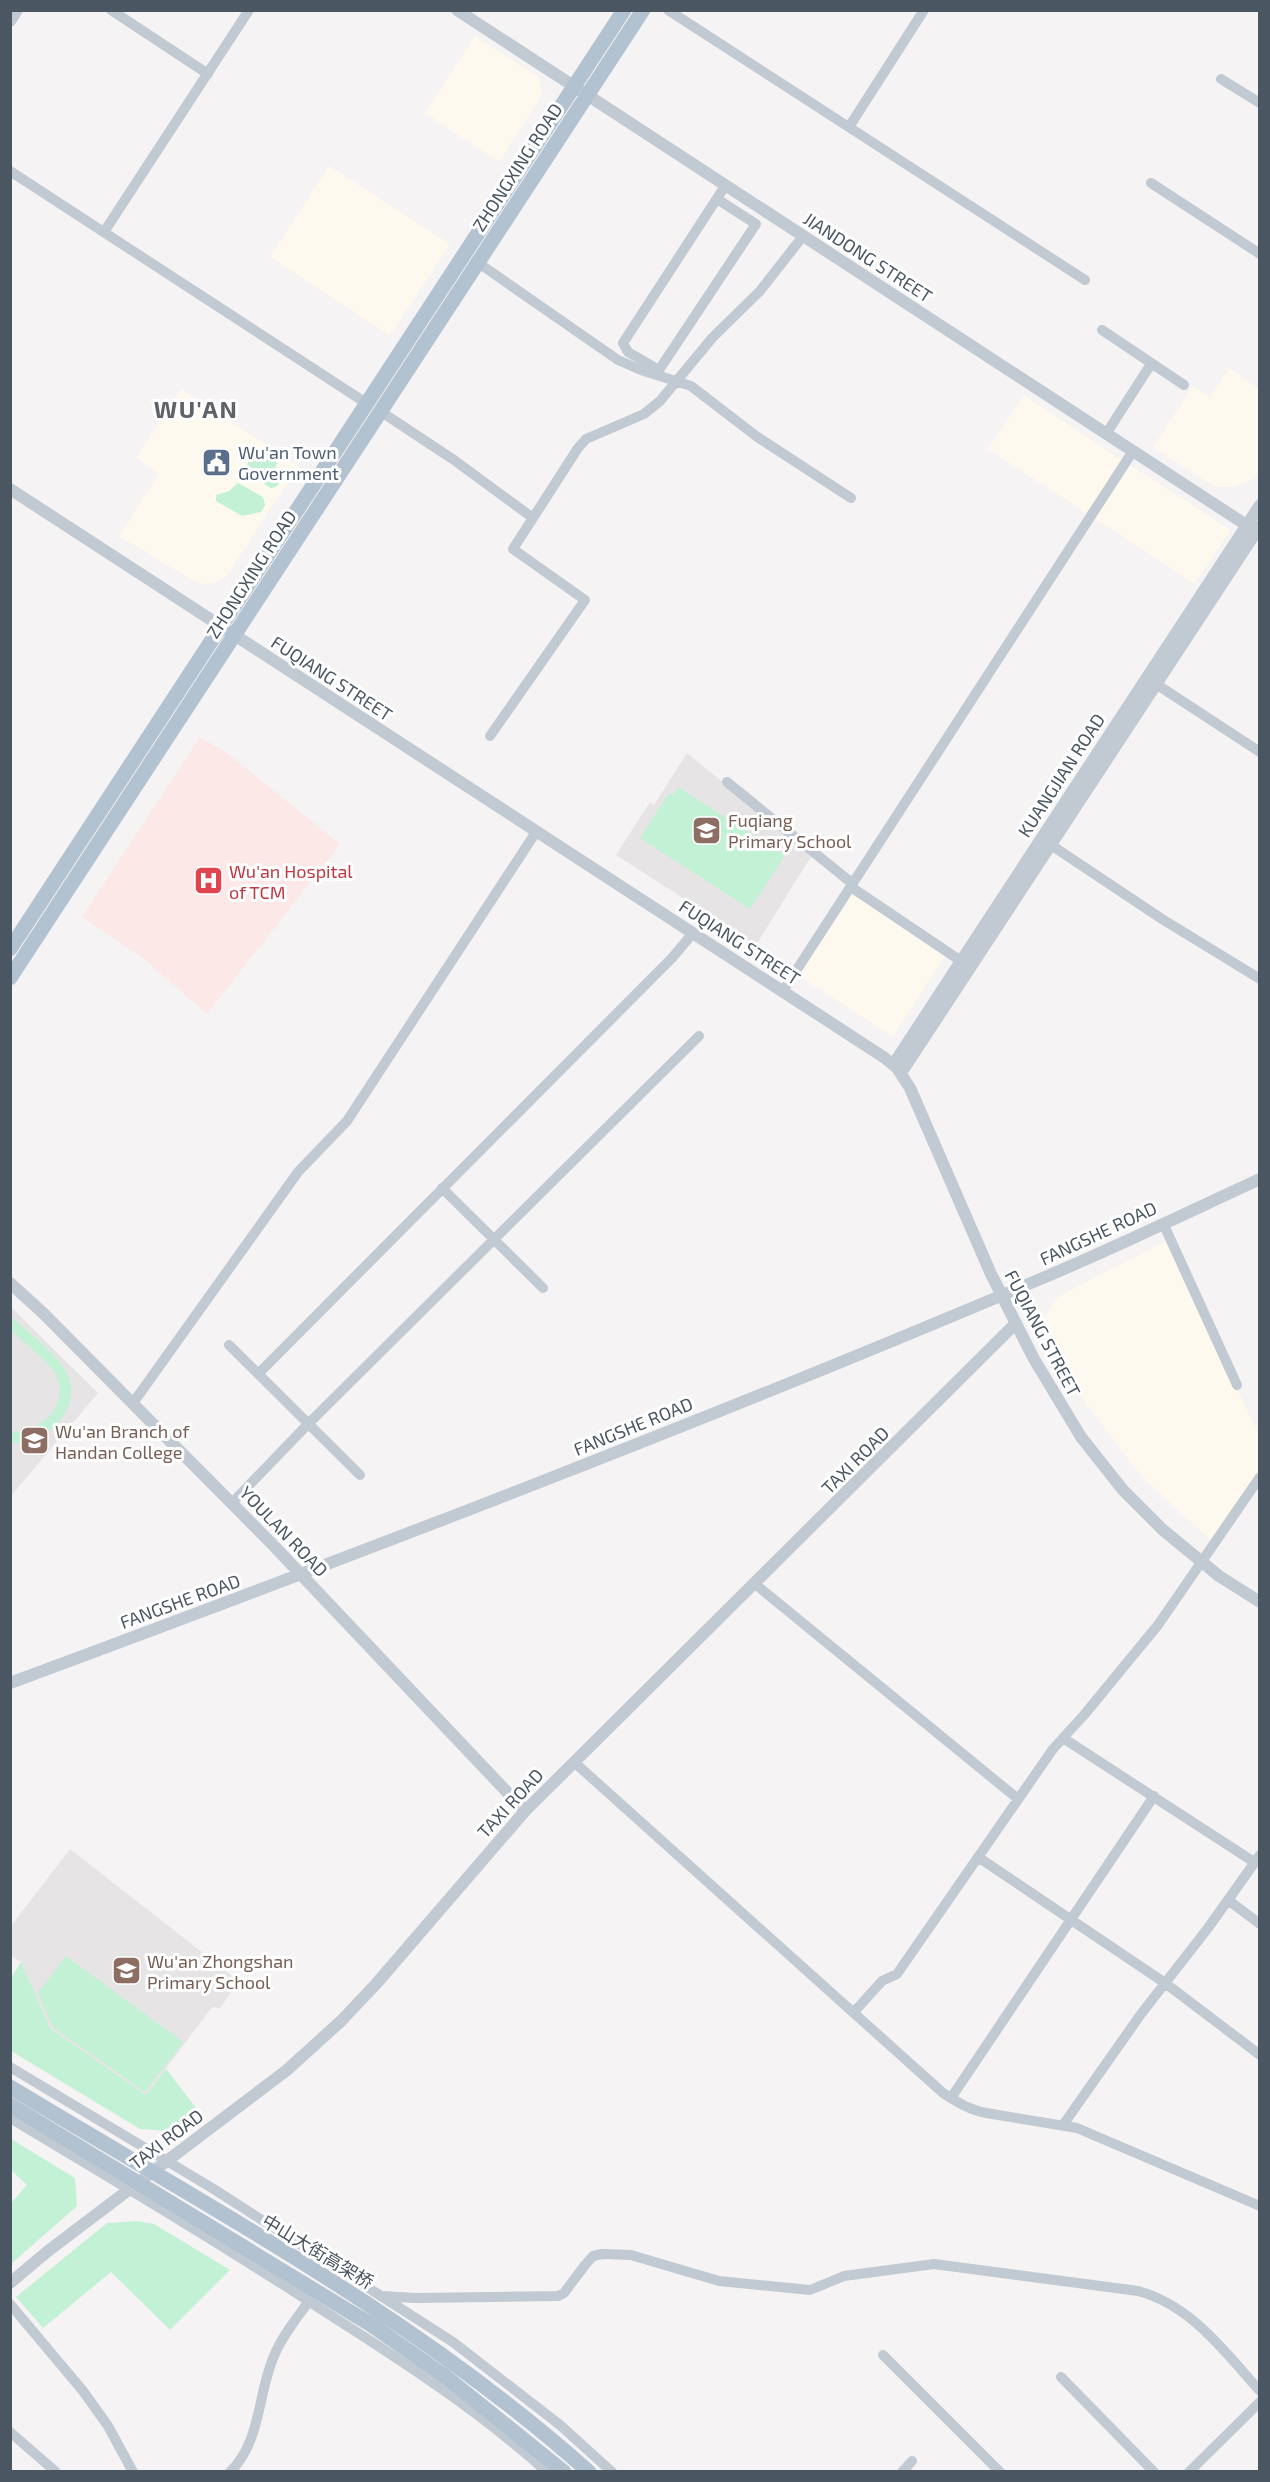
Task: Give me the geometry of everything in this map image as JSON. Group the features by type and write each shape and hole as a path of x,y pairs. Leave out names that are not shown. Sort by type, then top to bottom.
{"main road":[{"name":"ZHONGXING ROAD","path":"10,978 366,404 624,10"},
{"name":"ZHONGXING ROAD","path":"10,949 380,411 643,10"},
{"name":"中山大街高架桥","path":"10,2087 335,2283 405,2328 492,2392 589,2472"},
{"name":"中山大街高架桥","path":"10,2105 370,2324 455,2384 564,2472"}],"street":[{"path":"10,21 17,10"},
{"path":"111,10 208,74"},
{"path":"104,232 249,10"},
{"name":"JIANDONG STREET","path":"457,10 1133,452 1255,529"},
{"path":"668,10 1085,280"},
{"path":"849,127 924,10"},
{"path":"1221,79 1260,103"},
{"path":"10,171 366,404"},
{"path":"1151,183 1260,254"},
{"path":"717,200 756,224 659,370 628,352 623,343 726,186"},
{"path":"490,736 585,600 513,549 586,439 644,414 660,400 712,337 760,291 803,236"},
{"path":"477,262 618,360 699,391 756,436 851,498"},
{"path":"1102,330 1184,385"},
{"path":"1106,434 1151,364"},
{"path":"380,411 454,460 533,518"},
{"path":"783,991 1133,452"},
{"name":"FUQIANG STREET","path":"10,489 783,991 897,1069 920,1109 1016,1323 1065,1412 1095,1458 1140,1509 1202,1563 1260,1602"},
{"name":"KUANGJIAN ROAD","path":"897,1069 1051,845 1156,684 1255,529 1260,505"},
{"name":"KUANGJIAN ROAD","path":"897,1069 961,961 1255,529"},
{"path":"1156,684 1260,752"},
{"path":"728,782 852,885 961,961"},
{"path":"133,1403 298,1172 347,1121 536,832"},
{"path":"1051,845 1162,919 1260,979"},
{"path":"258,1373 672,958 693,933"},
{"path":"232,1503 309,1423 699,1036"},
{"name":"FANGSHE ROAD","path":"10,1683 301,1575 698,1420 1002,1295 1260,1179"},
{"path":"442,1188 543,1288"},
{"path":"1162,1223 1237,1385"},
{"name":"YOULAN ROAD","path":"10,1283 44,1313 232,1503 525,1811"},
{"name":"TAXI ROAD","path":"13,2277 287,2070 341,2021 376,1984 525,1811 1016,1323"},
{"path":"230,1345 360,1475"},
{"path":"854,2012 882,1981 897,1974 1053,1749 1158,1625 1260,1477"},
{"path":"755,1584 1018,1799"},
{"path":"1063,1738 1257,1859 1141,2014 1063,2125"},
{"path":"574,1762 951,2098 973,2110 1077,2128 1260,2206"},
{"path":"951,2098 1154,1796"},
{"path":"978,1857 1165,1983 1260,2055"},
{"path":"1228,1900 1260,1924"},
{"path":"10,2067 167,2161 382,2296 479,2361 560,2425 612,2472"},
{"path":"10,2118 130,2189 428,2378 494,2427 547,2472"},
{"path":"382,2296 415,2298 558,2296 564,2293 593,2256 602,2254 631,2255 719,2281 810,2290 844,2276 934,2264 1138,2291 1164,2299 1188,2315 1260,2391"},
{"path":"230,2472 239,2463 252,2439 273,2357 282,2339 309,2301"},
{"path":"10,2304 83,2391 108,2426 133,2472"},
{"path":"884,2355 1000,2472"},
{"path":"1061,2377 1154,2472"},
{"path":"1190,2472 1260,2402"},
{"path":"10,2432 56,2472"},
{"path":"902,2472 912,2462"}],"shaded area":[{"path":"475,36 540,78 541,97 499,162 425,113"},
{"path":"329,166 450,244 390,336 270,257"},
{"path":"1229,368 1259,389 1259,471 1255,478 1235,487 1215,487 1153,447 1193,386 1210,397"},
{"path":"181,389 299,466 226,577 214,583 202,584 192,580 119,536 159,474 136,458"},
{"path":"1024,395 1122,460 1086,513 988,449"},
{"path":"1129,464 1231,530 1195,584 1094,518"},
{"name":"Wu'an Hospital of TCM","path":"200,737 228,754 340,844 207,1014 144,959 82,917"},
{"name":"Fuqiang Primary School","path":"687,753 812,855 756,945 616,855 650,802 654,805"},
{"path":"851,889 946,954 893,1037 796,974"},
{"path":"1166,1241 1259,1435 1259,1471 1213,1542 1143,1478 1084,1401 1044,1320 1054,1302 1064,1293"},
{"name":"Wu'an Branch of Handan College","path":"11,1307 98,1393 11,1496"},
{"name":"Wu'an Zhongshan Primary School","path":"70,1849 239,1981 220,2008 212,2007 146,2095 50,2028 21,1962 11,1956 11,1926"}],"green space":[{"path":"252,446 277,463 275,468 283,477 276,487 271,488 245,472 249,459 248,447"},
{"path":"238,483 263,497 265,505 261,512 242,516 216,501 216,495 229,491"},
{"path":"678,787 785,855 750,909 640,838 669,793 673,796"},
{"path":"10,1316 60,1362 70,1382 71,1396 67,1409 51,1430 25,1442 11,1443 11,1432 22,1432 42,1423 56,1406 60,1395 55,1373 11,1330"},
{"path":"66,1956 183,2042 145,2092 53,2027 38,1993"},
{"path":"21,1962 50,2028 146,2095 166,2069 200,2113 191,2122 176,2130 140,2129 11,2051 11,1978"},
{"path":"11,2139 75,2178 77,2206 11,2264 11,2203 27,2185 11,2170"},
{"path":"137,2221 154,2224 230,2270 170,2330 111,2272 43,2328 16,2297 107,2223"}],"place":[{"name":"Wu'an Town Government","path":"217,462"},
{"name":"Fuqiang Primary School","path":"707,830"},
{"name":"Wu'an Hospital of TCM","path":"208,881"},
{"name":"Wu'an Branch of Handan College","path":"34,1441"},
{"name":"Wu'an Zhongshan Primary School","path":"126,1971"}],"district":[{"name":"WU'AN","path":"196,408"}]}
